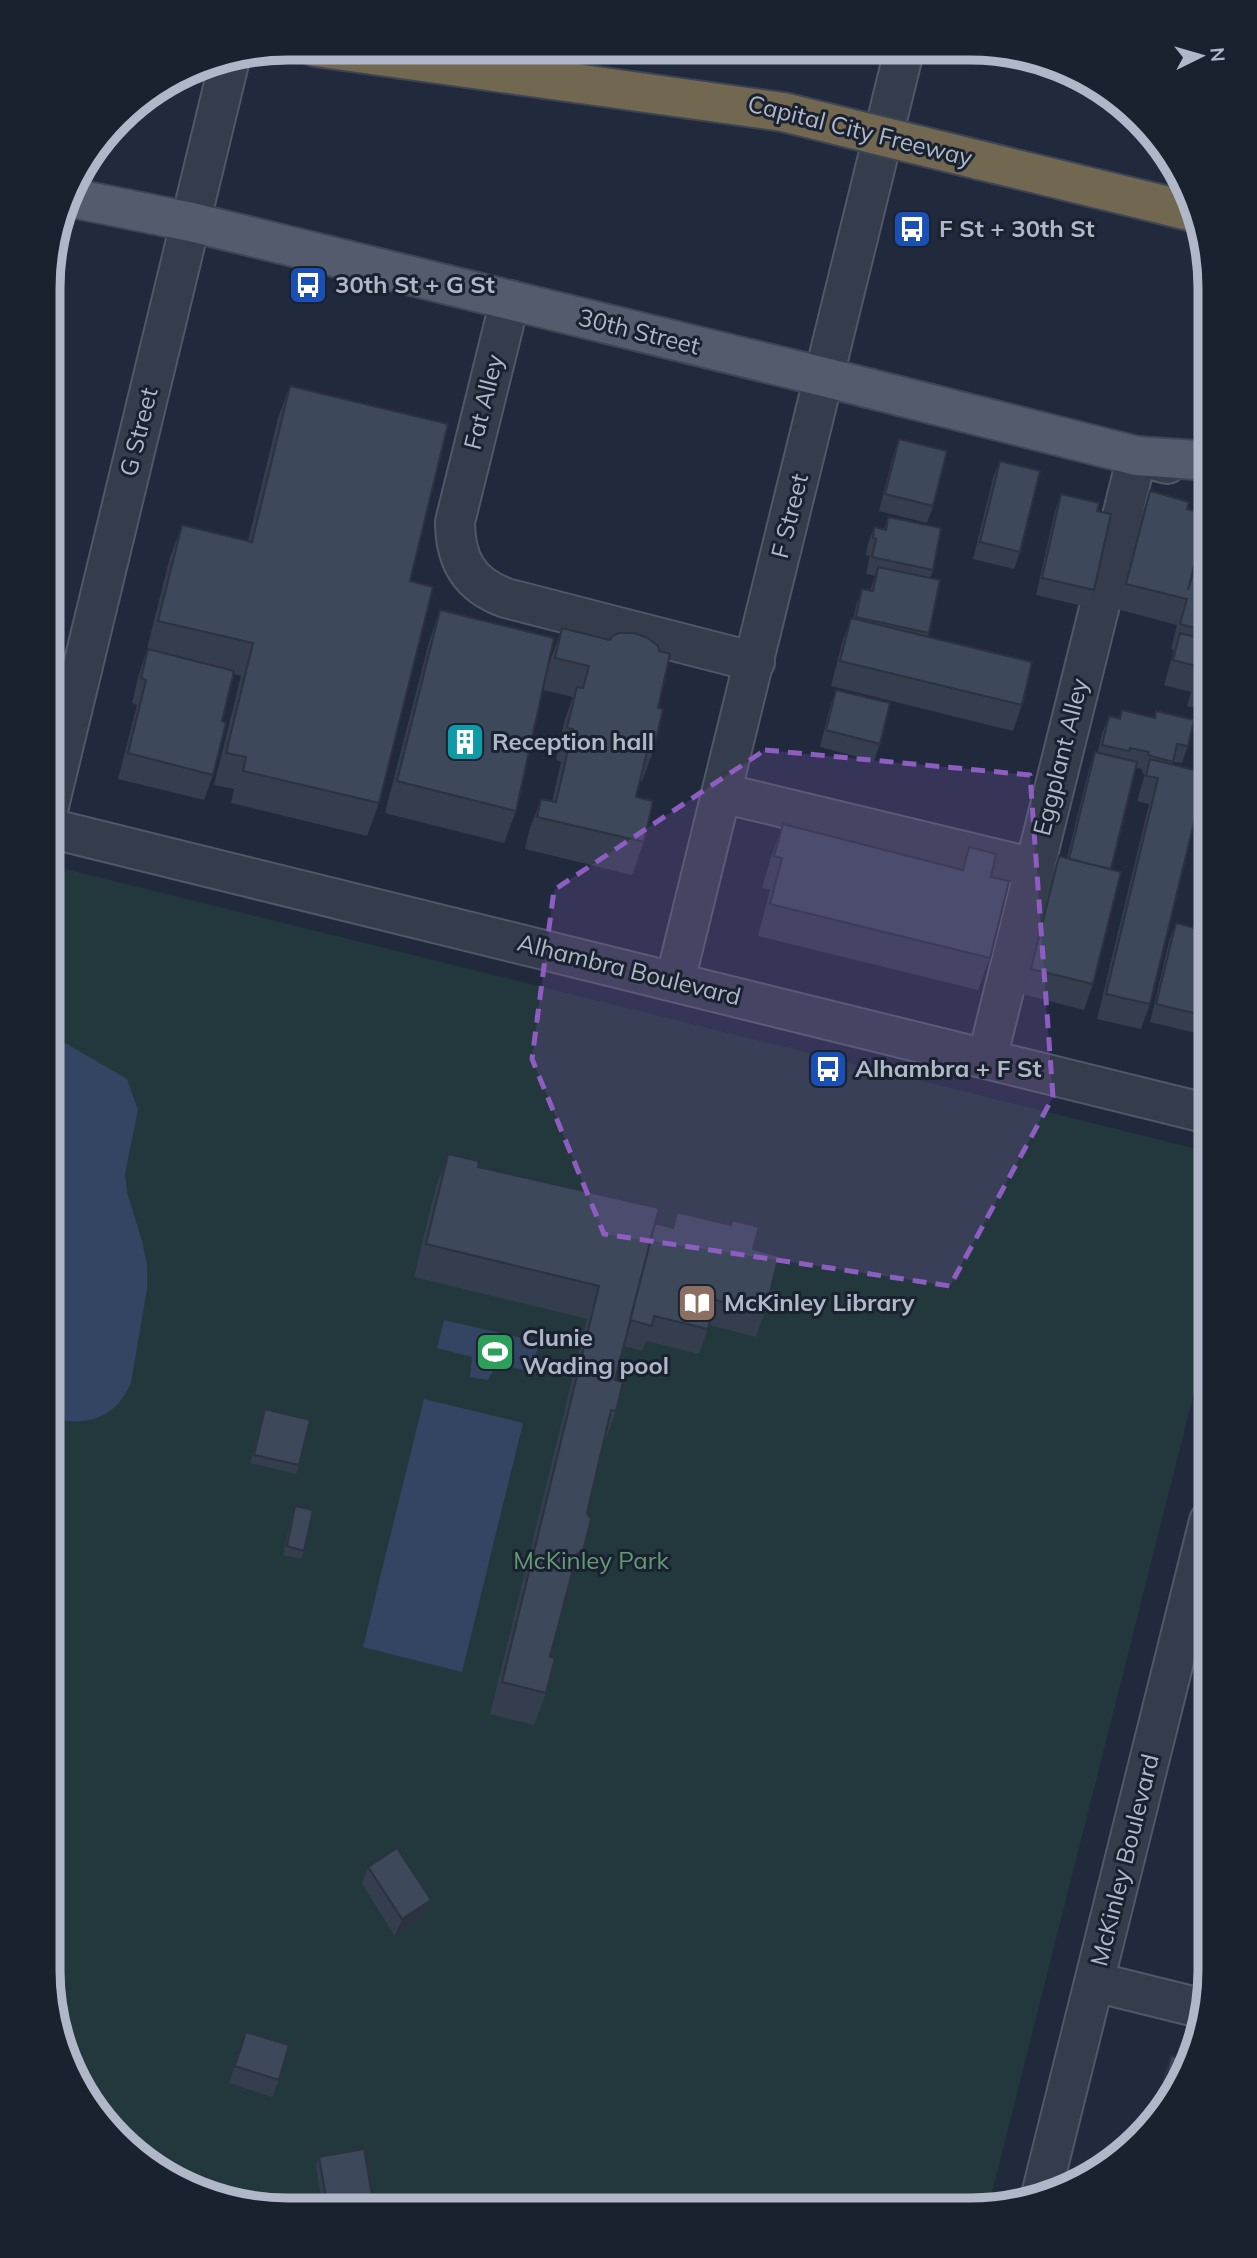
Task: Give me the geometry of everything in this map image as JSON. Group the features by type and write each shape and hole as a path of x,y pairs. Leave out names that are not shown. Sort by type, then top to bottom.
{"highway":[{"path":"407,60 783,112"},
{"name":"Capital City Freeway","path":"568,60 1183,209"}],"main road":[{"name":"30th Street","path":"77,199 191,222 1136,456"},
{"path":"1136,456 1198,460"}],"street":[{"name":"F Street","path":"675,981 902,60"},
{"name":"G Street","path":"60,761 228,68"},
{"name":"Fat Alley","path":"510,300 455,522 457,550 469,573 491,593 755,662"},
{"name":"30th Street","path":"1136,456 1198,472"},
{"name":"Eggplant Alley","path":"987,1059 1136,456"},
{"path":"722,793 1034,869"},
{"name":"Alhambra Boulevard","path":"60,831 1198,1111"},
{"name":"McKinley Boulevard","path":"1043,2186 1197,1569"},
{"path":"1095,1982 1194,2007"}],"highlighted area":[{"path":"765,750 1030,775 1053,1097 950,1286 604,1234 532,1059 554,890"}],"green space":[{"name":"McKinley Park","path":"60,868 1197,1149 1197,1379 991,2197 257,2197 214,2186 186,2175 161,2160 137,2142 116,2121 98,2097 83,2072 72,2044 60,1986"}],"water":[{"path":"60,1040 127,1079 138,1110 125,1173 127,1192 147,1265 147,1289 131,1383 124,1396 116,1406 97,1418 61,1420"},
{"name":"Clunie Wading pool","path":"444,1320 539,1342 531,1372 497,1363 488,1380 470,1377 472,1357 437,1348"},
{"path":"424,1399 523,1423 462,1672 363,1647"}],"building":[{"path":"290,386 448,424 410,581 433,587 379,803 243,771 246,757 226,753 253,643 158,621 182,525 252,542"},
{"path":"899,439 947,451 933,506 885,494"},
{"path":"1000,461 1040,471 1020,552 980,542"},
{"path":"1150,491 1189,502 1187,509 1198,512 1198,551 1188,590 1198,558 1198,629 1180,624 1187,599 1126,584"},
{"path":"1061,494 1099,503 1097,511 1111,514 1094,590 1042,578"},
{"path":"888,517 941,528 933,570 872,557 876,539 873,538 874,527 886,530"},
{"path":"878,567 940,580 929,633 856,617 862,589 873,591"},
{"name":"Reception hall","path":"440,610 554,638 516,811 397,781"},
{"path":"851,618 1032,662 1022,705 840,661"},
{"path":"562,628 610,640 619,633 634,633 648,638 658,646 659,651 670,654 658,708 663,709 654,749 648,748 636,797 653,801 644,842 537,817 541,799 556,802 573,729 567,728 577,687 583,688 589,666 555,658"},
{"path":"1180,633 1198,638 1198,666 1173,660"},
{"path":"148,649 234,671 222,721 226,723 213,775 128,753 146,680 141,678"},
{"path":"836,690 890,703 880,744 826,730"},
{"path":"1122,710 1155,718 1156,711 1194,720 1188,746 1177,744 1173,762 1148,755 1149,752 1102,745 1109,716 1120,719"},
{"path":"1095,752 1137,762 1111,869 1069,859"},
{"path":"1150,759 1198,771 1198,807 1150,1004 1106,994 1158,778 1146,776"},
{"path":"783,824 963,870 969,847 996,854 991,877 1009,881 990,958 770,904 782,858 774,856"},
{"path":"1059,856 1121,872 1093,984 1031,969"},
{"path":"1176,923 1198,929 1198,1014 1156,1004"},
{"path":"448,1154 479,1161 478,1167 659,1208 615,1380 623,1382 616,1411 611,1410 587,1513 591,1519 583,1551 577,1554 550,1657 555,1658 546,1693 502,1682 599,1286 426,1244"},
{"name":"McKinley Library","path":"677,1212 731,1225 732,1220 759,1227 753,1249 779,1256 765,1312 715,1300 708,1329 654,1316 652,1326 630,1320 655,1223 673,1228"},
{"path":"265,1409 310,1420 299,1465 254,1455"},
{"path":"295,1506 313,1510 304,1551 287,1546"},
{"path":"397,1848 431,1900 402,1919 368,1867"},
{"path":"246,2032 289,2045 279,2080 235,2066"},
{"path":"1171,2056 1180,2058 1167,2085 1163,2091"},
{"path":"364,2149 372,2195 326,2198 319,2157"}],"place":[{"name":"F St + 30th St","path":"912,229"},
{"name":"30th St + G St","path":"308,285"},
{"name":"Reception hall","path":"465,742"},
{"name":"Alhambra + F St","path":"828,1069"},
{"name":"McKinley Library","path":"697,1303"},
{"name":"Clunie Wading pool","path":"495,1352"}]}
